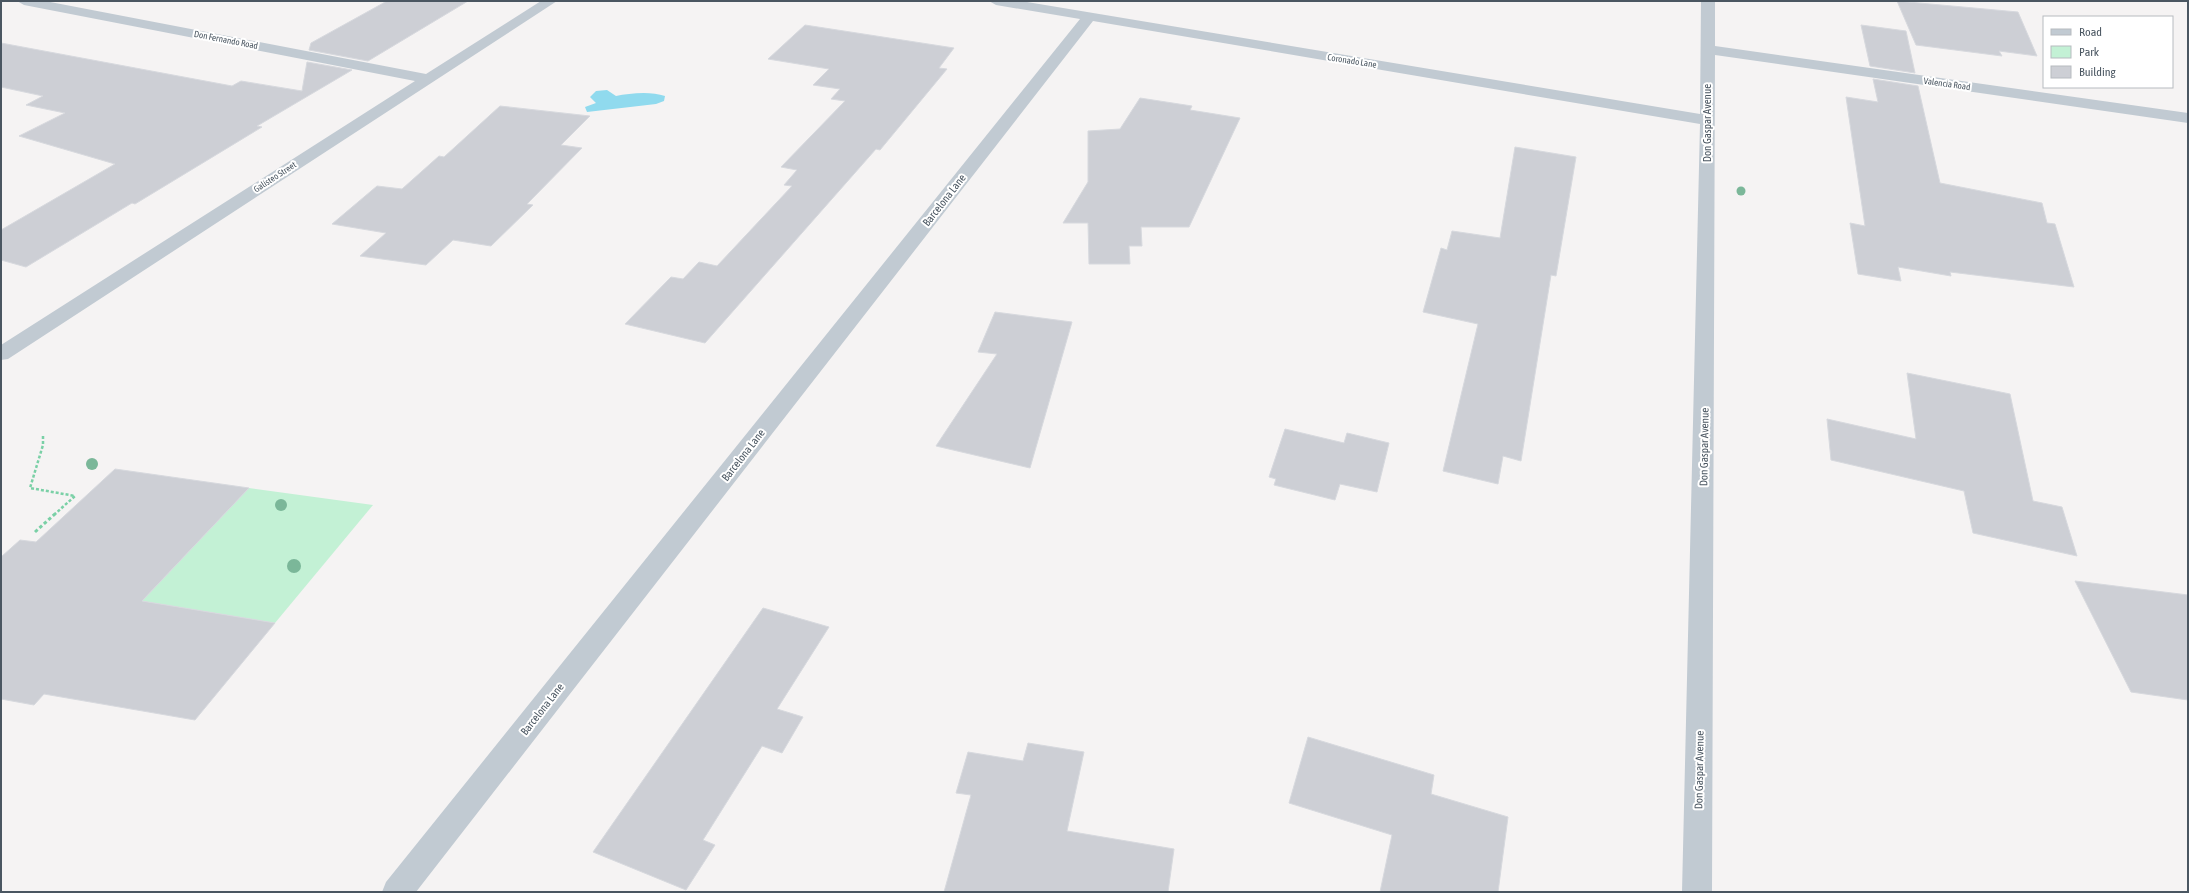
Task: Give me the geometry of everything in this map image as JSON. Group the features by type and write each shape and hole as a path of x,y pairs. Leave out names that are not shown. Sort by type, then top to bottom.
{"street":[{"name":"Don Fernando Road","path":"24,1 428,79"},
{"name":"Galisteo Street","path":"1,354 550,1"},
{"name":"Coronado Lane","path":"996,1 1708,120"},
{"name":"Don Gaspar Avenue","path":"1697,892 1708,120 1708,1"},
{"name":"Barcelona Lane","path":"397,892 1089,17"},
{"name":"Valencia Road","path":"1707,49 2188,118"}],"path":[{"path":"35,532 75,496 30,488 30,481 43,445 42,436"}],"green space":[{"path":"249,488 373,505 275,623 142,601"}],"water":[{"path":"607,90 616,96 653,93 665,96 664,101 656,104 587,112 585,107 596,103 590,97 596,91"}],"building":[{"path":"387,1 468,1 368,61 309,50 311,43"},
{"path":"1897,1 2018,12 2037,56 1999,51 2002,56 1916,45"},
{"path":"805,25 954,48 939,68 947,69 880,150 876,149 705,343 625,324 671,277 683,279 699,262 717,266 792,186 784,185 797,170 781,167 845,101 831,99 840,89 813,85 829,69 768,59"},
{"path":"1861,25 1906,31 1915,73 1870,66"},
{"path":"1,43 232,86 241,81 302,91 307,62 352,70 257,126 262,127 135,204 132,203 26,267 1,260 1,230 115,164 19,136 65,113 26,105 43,96 1,87"},
{"path":"1873,79 1918,86 1940,183 2042,203 2047,223 2055,224 2074,287 1950,272 1951,276 1898,267 1901,281 1858,274 1850,223 1865,226 1846,97 1878,102"},
{"path":"1140,98 1192,106 1190,110 1240,118 1189,227 1141,227 1142,246 1129,246 1130,264 1089,264 1088,223 1063,223 1088,182 1088,131 1120,129"},
{"path":"500,106 590,116 561,145 582,148 527,204 533,205 491,246 453,240 426,265 360,256 386,233 332,224 377,186 402,189 439,156 444,157"},
{"path":"1515,147 1576,157 1556,276 1551,275 1521,461 1503,456 1498,484 1443,471 1478,324 1423,312 1441,248 1447,250 1452,231 1500,238"},
{"path":"995,312 1072,322 1030,468 936,446 997,354 978,352"},
{"path":"1907,373 2010,394 2033,501 2062,507 2077,556 1973,533 1964,491 1831,460 1827,419 1916,439"},
{"path":"1285,429 1344,443 1347,433 1389,443 1377,492 1340,484 1335,500 1274,485 1276,479 1269,477"},
{"path":"115,469 249,488 142,601 275,623 195,720 44,694 34,705 1,699 1,557 20,540 36,542"},
{"path":"2075,581 2188,595 2188,700 2131,692"},
{"path":"763,608 829,627 777,709 803,717 782,753 762,746 703,840 715,845 686,890 593,852"},
{"path":"1308,737 1434,775 1431,794 1508,817 1498,892 1380,892 1392,835 1289,803"},
{"path":"1028,743 1084,752 1067,831 1174,849 1168,892 944,892 971,795 956,793 968,752 1023,761"}]}
